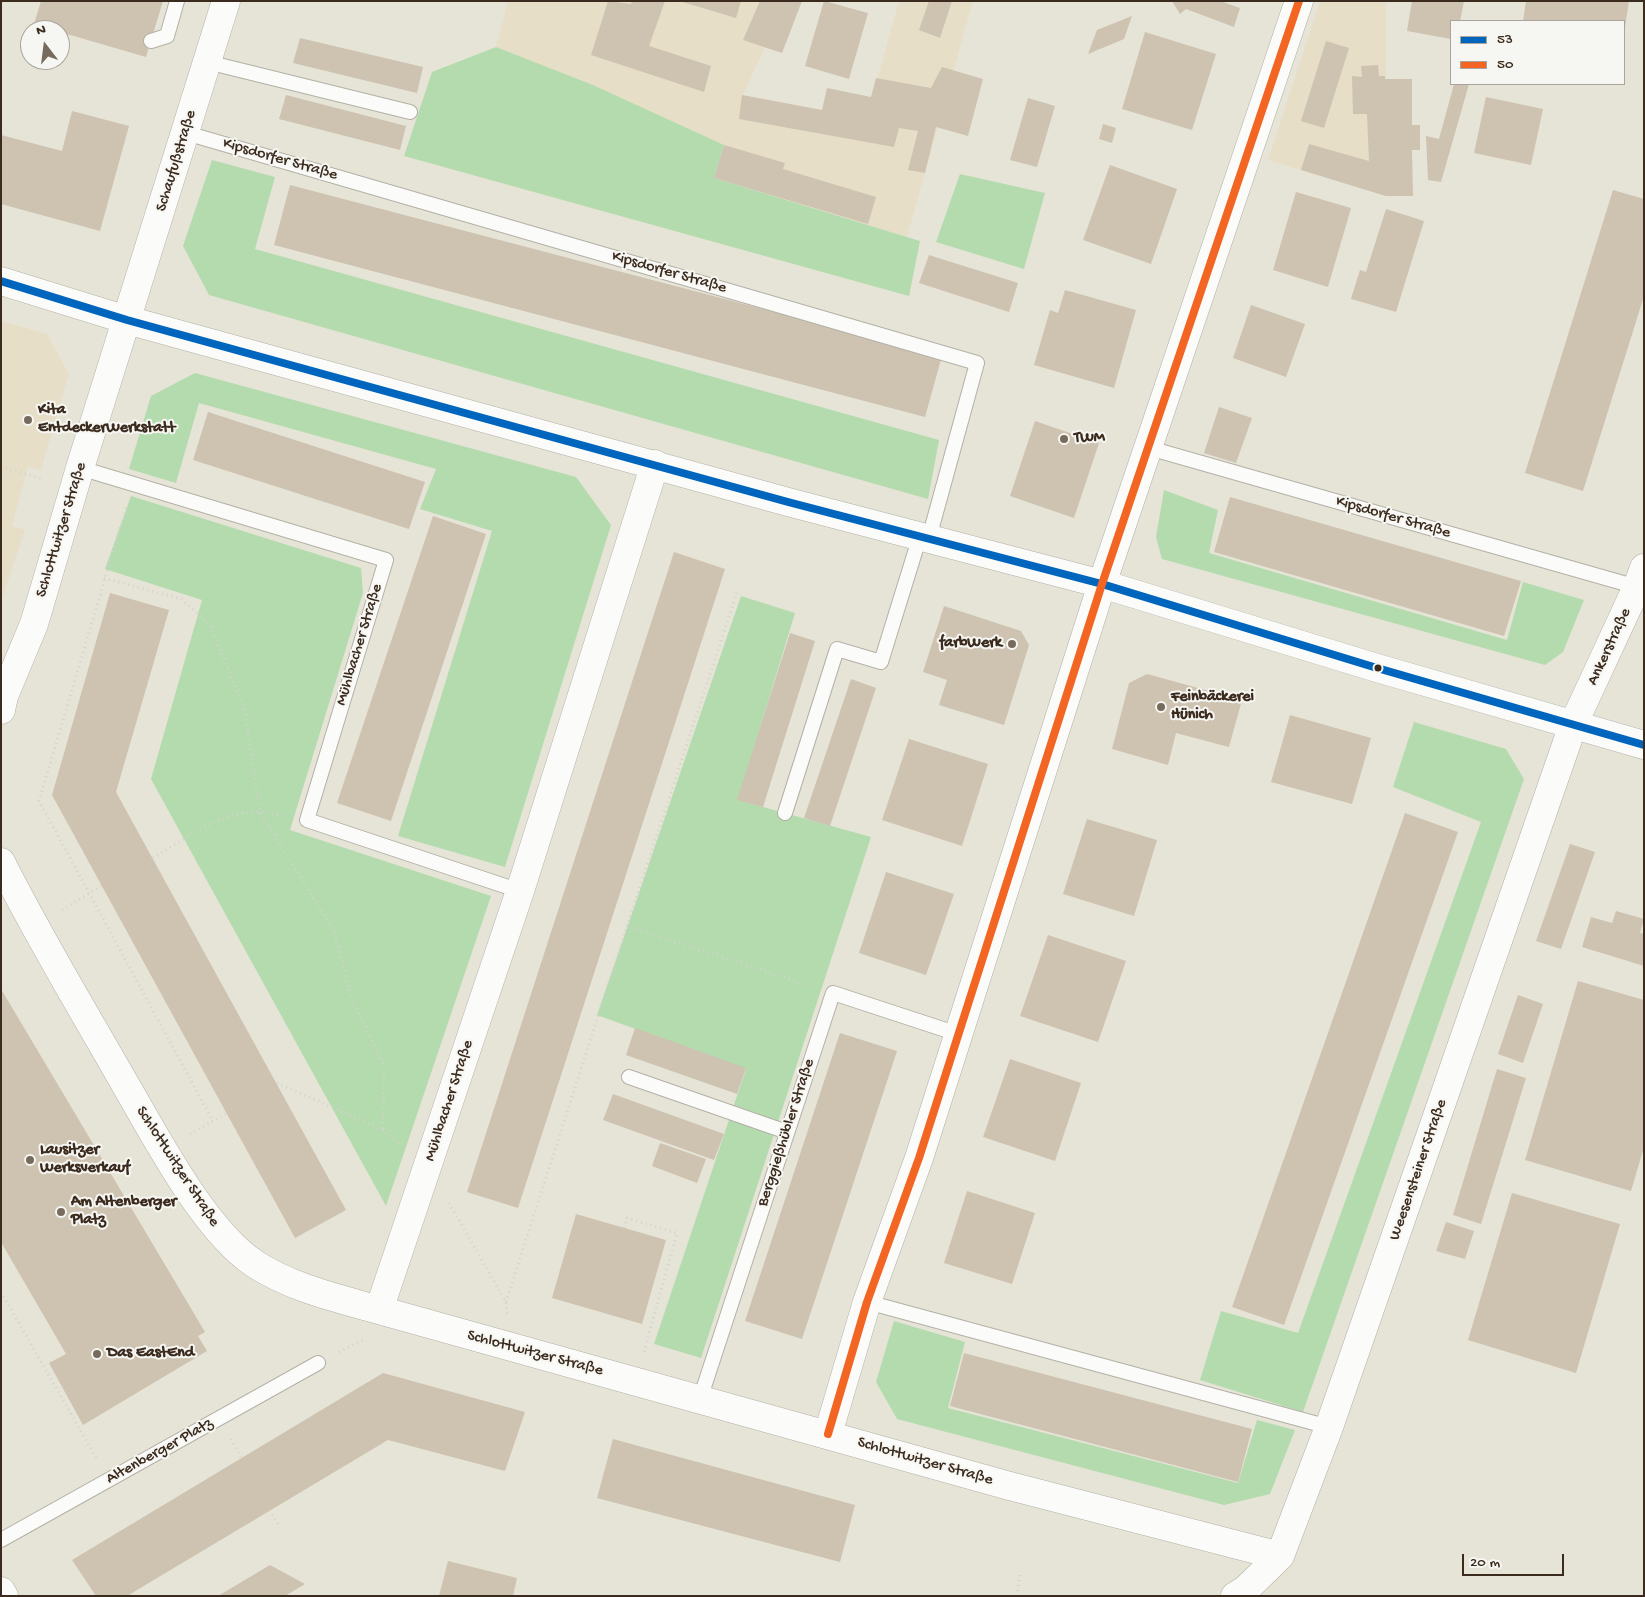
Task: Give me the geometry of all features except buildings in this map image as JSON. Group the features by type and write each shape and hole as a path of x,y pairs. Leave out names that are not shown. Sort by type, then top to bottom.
{"street":[{"name":"Schaufußstraße","path":"127,320 226,1"},
{"path":"828,1434 866,1302 919,1158 1102,584 1299,1"},
{"path":"1,281 127,320 1102,584 1644,745"},
{"name":"Schlottwitzer Straße","path":"1,710 4,696 34,624 80,468 127,320"},
{"name":"Mühlbacher Straße","path":"379,1310 520,892 655,464"},
{"name":"Ankerstraße","path":"1573,725 1641,578"},
{"name":"Weesensteiner Straße","path":"1235,1596 1280,1556 1329,1427 1573,725"},
{"name":"Schlottwitzer Straße","path":"1,862 34,927 163,1149 221,1235 255,1264 301,1287 508,1347 828,1434 1006,1485 1280,1556"},
{"path":"1,1591 4,1596"}],"lane":[{"path":"151,41 167,36 177,1"},
{"path":"208,62 410,112"},
{"name":"Kipsdorfer Straße","path":"186,133 978,363 924,537"},
{"name":"Kipsdorfer Straße","path":"1149,448 1641,578"},
{"name":"Mühlbacher Straße","path":"80,468 386,560 308,820"},
{"path":"785,813 837,649 881,662 924,537"},
{"path":"308,820 520,892"},
{"name":"Berggießhübler Straße","path":"700,1399 833,993 958,1034"},
{"path":"629,1077 788,1132"},
{"path":"866,1302 1329,1427"},
{"name":"Altenberger Platz","path":"1,1540 318,1363"}],"path":[{"path":"1,467 27,474"},
{"path":"133,484 39,801 213,1121"},
{"path":"104,578 181,599 209,623 244,708 260,812 334,930 352,999 384,1066 383,1130"},
{"path":"626,926 738,589"},
{"path":"153,858 210,824 235,815 260,812 308,820"},
{"path":"61,911 101,886"},
{"path":"277,1084 383,1130 428,1167 506,1302 508,1347"},
{"path":"163,1149 227,1113"},
{"path":"624,1228 627,1218 677,1233 635,1381"},
{"path":"1,1292 108,1480"},
{"path":"318,1363 369,1338 379,1310"},
{"path":"270,1510 278,1524"},
{"path":"1017,1596 1020,1573"}],"shaded area":[{"path":"508,1 781,1 765,47 743,95 866,119 899,1 973,1 907,237 714,178 724,145 593,85 496,47"},
{"path":"1320,1 1386,1 1386,196 1268,160"},
{"name":"Kita EntdeckerWerkstatt","path":"1,321 47,334 69,374 41,470 28,467 12,526 25,530 1,601"}],"green space":[{"path":"496,47 593,85 724,145 714,178 920,241 909,296 404,156 432,72"},
{"path":"212,160 275,177 255,249 939,440 928,499 209,295 183,246"},
{"path":"960,174 1045,193 1024,269 936,242"},
{"path":"195,373 576,477 611,525 505,867 398,836 492,531 420,509 436,469 199,403 176,483 129,469 151,396"},
{"path":"1164,490 1218,510 1209,553 1507,640 1523,582 1584,600 1563,652 1545,665 1162,559 1156,537"},
{"path":"131,496 361,568 363,593 290,830 491,896 386,1206 151,779 202,600 105,569"},
{"path":"741,596 795,613 738,800 871,837 701,1358 654,1344 746,1069 597,1015"},
{"path":"1414,722 1506,749 1524,779 1303,1412 1200,1380 1221,1311 1298,1333 1481,822 1393,787"},
{"path":"894,1321 965,1342 948,1408 1238,1483 1257,1420 1295,1430 1270,1494 1224,1505 897,1419 876,1382"}],"transit line":[{"name":"50","path":"828,1434 867,1302 919,1158 1102,584 1299,1"},
{"name":"53","path":"1,281 127,320 788,502 1102,584 1377,668 1644,745"}],"place":[{"name":"Kita EntdeckerWerkstatt","path":"28,420"},
{"name":"TWM","path":"1064,439"},
{"name":"farbWerk","path":"1012,644"},
{"name":"Feinbäckerei Hünich","path":"1161,707"},
{"name":"Lausitzer Werksverkauf","path":"30,1160"},
{"name":"Am Altenberger Platz","path":"61,1212"},
{"name":"Das EastEnd","path":"97,1354"}]}
